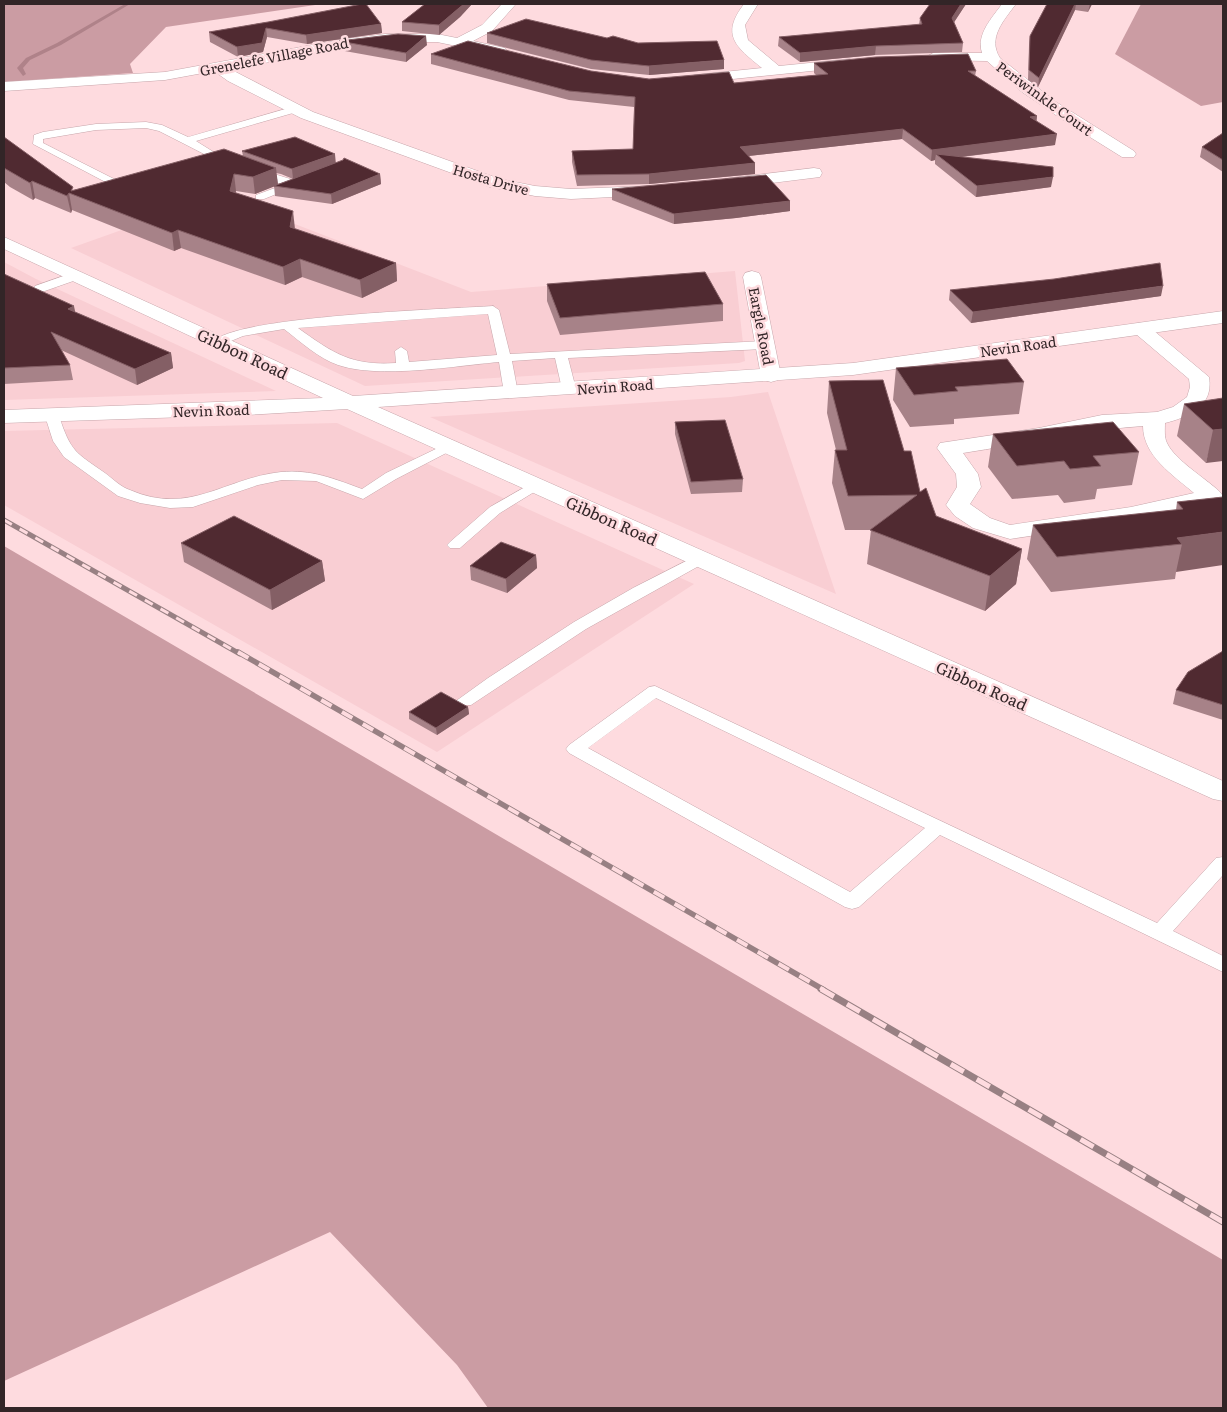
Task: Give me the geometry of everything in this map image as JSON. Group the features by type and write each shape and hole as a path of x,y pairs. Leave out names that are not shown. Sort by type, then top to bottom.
{"street":[{"path":"460,42 487,28 509,4"},
{"path":"751,4 738,20 738,35 749,50 776,70"},
{"name":"Periwinkle Court","path":"1009,4 989,32 987,49 997,66 1128,154"},
{"name":"Grenelefe Village Road","path":"4,87 165,76 374,39 426,37 460,42 516,55"},
{"path":"919,58 990,57"},
{"path":"681,80 867,62"},
{"name":"Hosta Drive","path":"218,67 233,78 296,109 408,153 515,188 571,194 664,190"},
{"path":"711,185 814,173"},
{"name":"Gibbon Road","path":"4,242 449,448 1223,792"},
{"name":"Eargle Road","path":"752,277 771,376"},
{"name":"Nevin Road","path":"4,417 247,409 771,376 853,369 1140,329 1220,321"},
{"path":"1140,329 1192,369 1199,377 1202,386 1200,396 1191,406 1178,414 1154,419 1102,422 1039,435 948,448 967,474 969,487 958,505 977,522 994,530 1010,532 1131,514 1217,495"},
{"path":"1154,419 1156,442 1165,456 1217,495"}],"lane":[{"path":"187,140 296,109"},
{"path":"143,176 115,184 38,144 38,137 48,133 69,130 141,124 154,125 187,140 219,158 188,164"},
{"path":"248,169 293,185"},
{"path":"260,197 311,178"},
{"path":"39,289 75,276"},
{"path":"441,298 450,313"},
{"path":"219,342 240,333 286,324 494,310 511,392"},
{"path":"394,317 397,330"},
{"path":"360,319 362,333"},
{"path":"286,324 326,354 342,362 368,360 403,366 505,358 765,345"},
{"path":"401,351 403,366"},
{"path":"561,356 569,389"},
{"path":"52,416 60,441 69,454 123,493 170,504 193,503 255,481 282,476 318,477 363,495 390,476 449,448"},
{"path":"455,545 495,510 534,486"},
{"path":"465,701 558,637 650,584 700,559"},
{"path":"939,826 852,902 575,749 654,690 939,826 1223,965"},
{"path":"1160,933 1223,863"}],"shaded area":[{"path":"4,4 322,4 166,27 130,64 133,73 4,82"},
{"path":"1141,4 1223,4 1223,102 1201,106 1115,54"},
{"path":"220,195 471,292 735,271 745,361 739,363 365,386 71,248"},
{"path":"4,262 36,279 276,391 4,400"},
{"path":"768,392 836,594 430,417 731,397"},
{"path":"337,423 694,584 437,752 4,505 4,431"},
{"path":"4,546 1223,1260 1223,1408 488,1408 457,1365 330,1232 4,1381"}],"building":[{"path":"366,4 381,24 306,35 266,28 262,43 237,47 209,32 268,22"},
{"path":"425,4 464,4 439,25 402,22"},
{"path":"930,4 961,4 952,18 963,43 876,46 800,53 779,37 922,24 920,18"},
{"path":"1047,4 1075,4 1039,78 1029,70 1030,36"},
{"path":"526,19 607,38 613,36 638,43 717,41 724,60 649,66 591,60 487,33"},
{"path":"398,34 426,36 406,53 339,41"},
{"path":"468,41 591,71 649,79 729,72 734,83 828,74 814,63 876,57 968,54 976,71 968,71 1037,116 1030,117 1057,134 932,150 903,129 740,147 755,163 649,174 577,175 572,151 633,149 635,97 569,91 431,54"},
{"path":"1223,133 1223,160 1202,147"},
{"path":"4,137 73,187 71,191 224,149 276,168 253,177 234,174 230,191 293,211 290,227 396,263 360,280 300,259 283,267 178,230 172,233 69,193 67,196 32,181 30,183 4,168"},
{"path":"295,137 335,154 292,169 242,151"},
{"path":"936,154 1053,167 1053,177 977,186"},
{"path":"344,158 380,174 331,194 274,186 343,160"},
{"path":"766,175 790,201 674,214 612,189"},
{"path":"1160,263 1163,286 973,312 950,290 1054,279"},
{"path":"705,272 723,304 560,318 547,284"},
{"path":"4,274 74,306 68,309 171,353 135,369 51,332 70,365 4,368"},
{"path":"1007,359 1024,382 955,387 958,391 914,395 896,368"},
{"path":"883,380 904,451 911,451 920,492 926,488 936,516 1022,549 990,576 870,530 917,495 848,496 835,450 847,450 829,381"},
{"path":"1223,398 1223,429 1213,430 1184,404"},
{"path":"725,420 743,479 691,482 675,422"},
{"path":"1113,422 1139,452 1093,456 1101,466 1070,469 1064,461 1017,466 993,434"},
{"path":"1223,497 1223,532 1177,538 1182,544 1057,557 1033,525 1183,509 1177,502"},
{"path":"234,516 322,561 270,590 181,543"},
{"path":"501,542 536,555 506,579 470,566"},
{"path":"1223,651 1223,705 1176,690 1188,672"},
{"path":"441,692 468,707 436,728 409,712"}],"waterway":[{"path":"23,74 20,68 28,59 59,44 128,4"}],"railway":[{"path":"4,520 240,654"},
{"path":"238,652 824,990"},
{"path":"821,989 1223,1222"}]}
